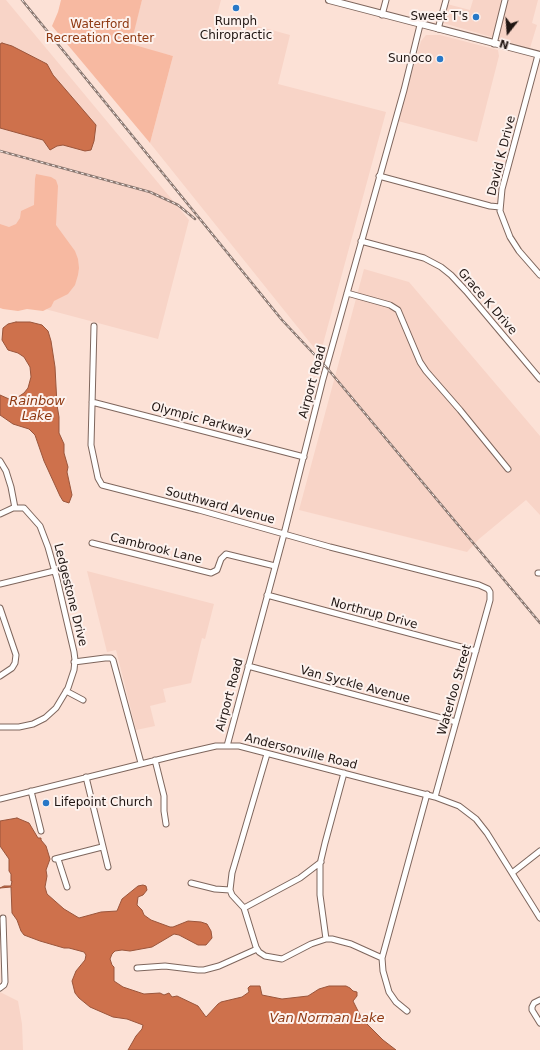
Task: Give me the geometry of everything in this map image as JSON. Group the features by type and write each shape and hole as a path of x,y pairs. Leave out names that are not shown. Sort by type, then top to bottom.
{"main road":[{"path":"329,0 539,55"}],"street":[{"path":"382,15 386,0"},
{"path":"438,29 446,0"},
{"path":"494,44 505,0"},
{"name":"Airport Road","path":"227,746 361,241 404,90 420,25"},
{"name":"David K Drive","path":"539,55 502,189 500,207 504,223 510,237 519,251 540,275"},
{"path":"379,176 490,206 500,207"},
{"name":"Grace K Drive","path":"361,241 424,258 436,264 451,275 540,379"},
{"path":"347,293 390,305 398,310 417,356 426,371 508,469"},
{"name":"Southward Avenue","path":"94,326 91,445 98,478 102,485 488,589"},
{"name":"Olympic Parkway","path":"92,402 304,457"},
{"path":"0,461 8,478 15,508 0,514"},
{"name":"Ledgestone Drive","path":"0,727 19,727 33,724 44,718 56,708 72,677 74,662 74,652 48,547 40,526 24,508 15,508"},
{"name":"Cambrook Lane","path":"92,543 211,573 217,570 221,560 226,554 275,566"},
{"path":"0,584 54,571"},
{"name":"Waterloo Street","path":"435,797 490,600 490,592 488,589"},
{"name":"Northrup Drive","path":"267,596 476,651"},
{"path":"0,608 16,655 15,663 12,668 0,676"},
{"path":"74,662 105,658 111,658 113,660 141,763"},
{"name":"Van Syckle Avenue","path":"248,666 456,722"},
{"path":"66,691 83,700"},
{"name":"Andersonville Road","path":"0,799 141,763 216,746 238,746 427,794 460,806 476,819 487,833 540,918"},
{"path":"267,754 232,873 230,890 232,895 244,908 252,930 253,940 259,952 265,956 282,959 311,944 326,939 332,939 351,944 382,958"},
{"path":"155,760 164,796 166,824"},
{"path":"326,939 320,895 321,862 344,773"},
{"path":"86,777 102,847 108,866"},
{"path":"31,791 41,831"},
{"path":"407,1011 396,1002 389,992 383,970 382,958 427,794"},
{"path":"66,887 56,859 102,847"},
{"path":"512,873 540,851"},
{"path":"244,908 300,878 321,862"},
{"path":"191,883 216,889 230,890"},
{"path":"1,988 5,982 3,918"},
{"path":"137,968 165,966 204,970 219,966 257,948"},
{"path":"540,1000 534,1003 532,1007 532,1010 540,1023"}],"shaded area":[{"path":"0,0 6,0 189,220 158,339 0,297"},
{"path":"142,0 221,0 217,15 290,35 278,84 386,112 320,355 150,143 173,56 130,45"},
{"path":"473,0 538,0 532,23 537,25 530,48 443,23 447,4 470,10"},
{"path":"426,35 440,35 498,50 499,56 477,142 398,121 421,41"},
{"path":"364,269 409,282 540,436 540,515 526,500 479,539 467,552 299,510"},
{"path":"87,571 214,604 205,639 202,638 191,683 163,689 166,702 150,706 155,726 136,730 116,650 107,652"},
{"path":"0,992 18,1001 22,1024 23,1050 0,1050"}],"green space":[{"name":"Waterford Recreation Center","path":"61,0 142,0 131,44 173,56 150,143 52,26"},
{"path":"36,174 51,177 56,180 58,186 56,225 75,251 78,259 78,275 75,285 68,294 54,301 51,307 43,311 27,309 18,311 3,309 0,308 0,224 9,227 16,224 20,218 21,211 34,205"}],"water":[{"path":"2,43 12,46 47,64 53,75 96,125 91,150 85,151 63,145 57,146 50,150 43,140 0,128 0,44"},
{"name":"Rainbow Lake","path":"16,322 30,322 42,325 48,331 51,341 55,367 59,433 64,444 64,453 68,467 67,472 72,495 69,503 63,501 60,496 44,461 35,435 29,429 13,424 0,415 0,395 9,399 18,397 28,388 31,377 30,367 24,357 18,353 8,350 2,340 3,328 8,324"},
{"name":"Van Norman Lake","path":"17,818 29,823 38,838 41,838 46,846 50,859 46,870 47,876 45,887 47,894 64,909 79,918 101,912 117,911 122,899 138,886 143,885 146,886 147,890 143,895 138,897 137,905 142,910 144,915 151,920 170,927 188,921 207,924 211,931 212,938 206,945 198,945 174,934 152,947 130,951 115,951 110,959 114,967 114,981 123,987 144,994 160,993 164,995 169,993 172,997 177,996 198,1006 206,1017 221,1002 242,997 249,992 248,988 250,986 260,986 262,995 282,999 308,996 319,989 329,986 346,986 357,992 357,996 353,1001 362,1019 383,1040 396,1050 128,1050 142,1029 143,1025 127,1019 113,1017 90,1007 79,998 75,993 72,981 76,971 85,960 86,955 84,952 64,948 24,935 12,913 11,887 0,888 4,886 11,886 12,881 9,871 9,859 0,846 0,821"}],"railway":[{"path":"22,0 282,320 327,368 540,623"},
{"path":"0,151 150,192 178,205 195,219"}],"place":[{"name":"Rumph Chiropractic","path":"236,8"},
{"name":"Sweet T's","path":"476,17"},
{"name":"Sunoco","path":"440,59"},
{"name":"Lifepoint Church","path":"46,803"}]}
